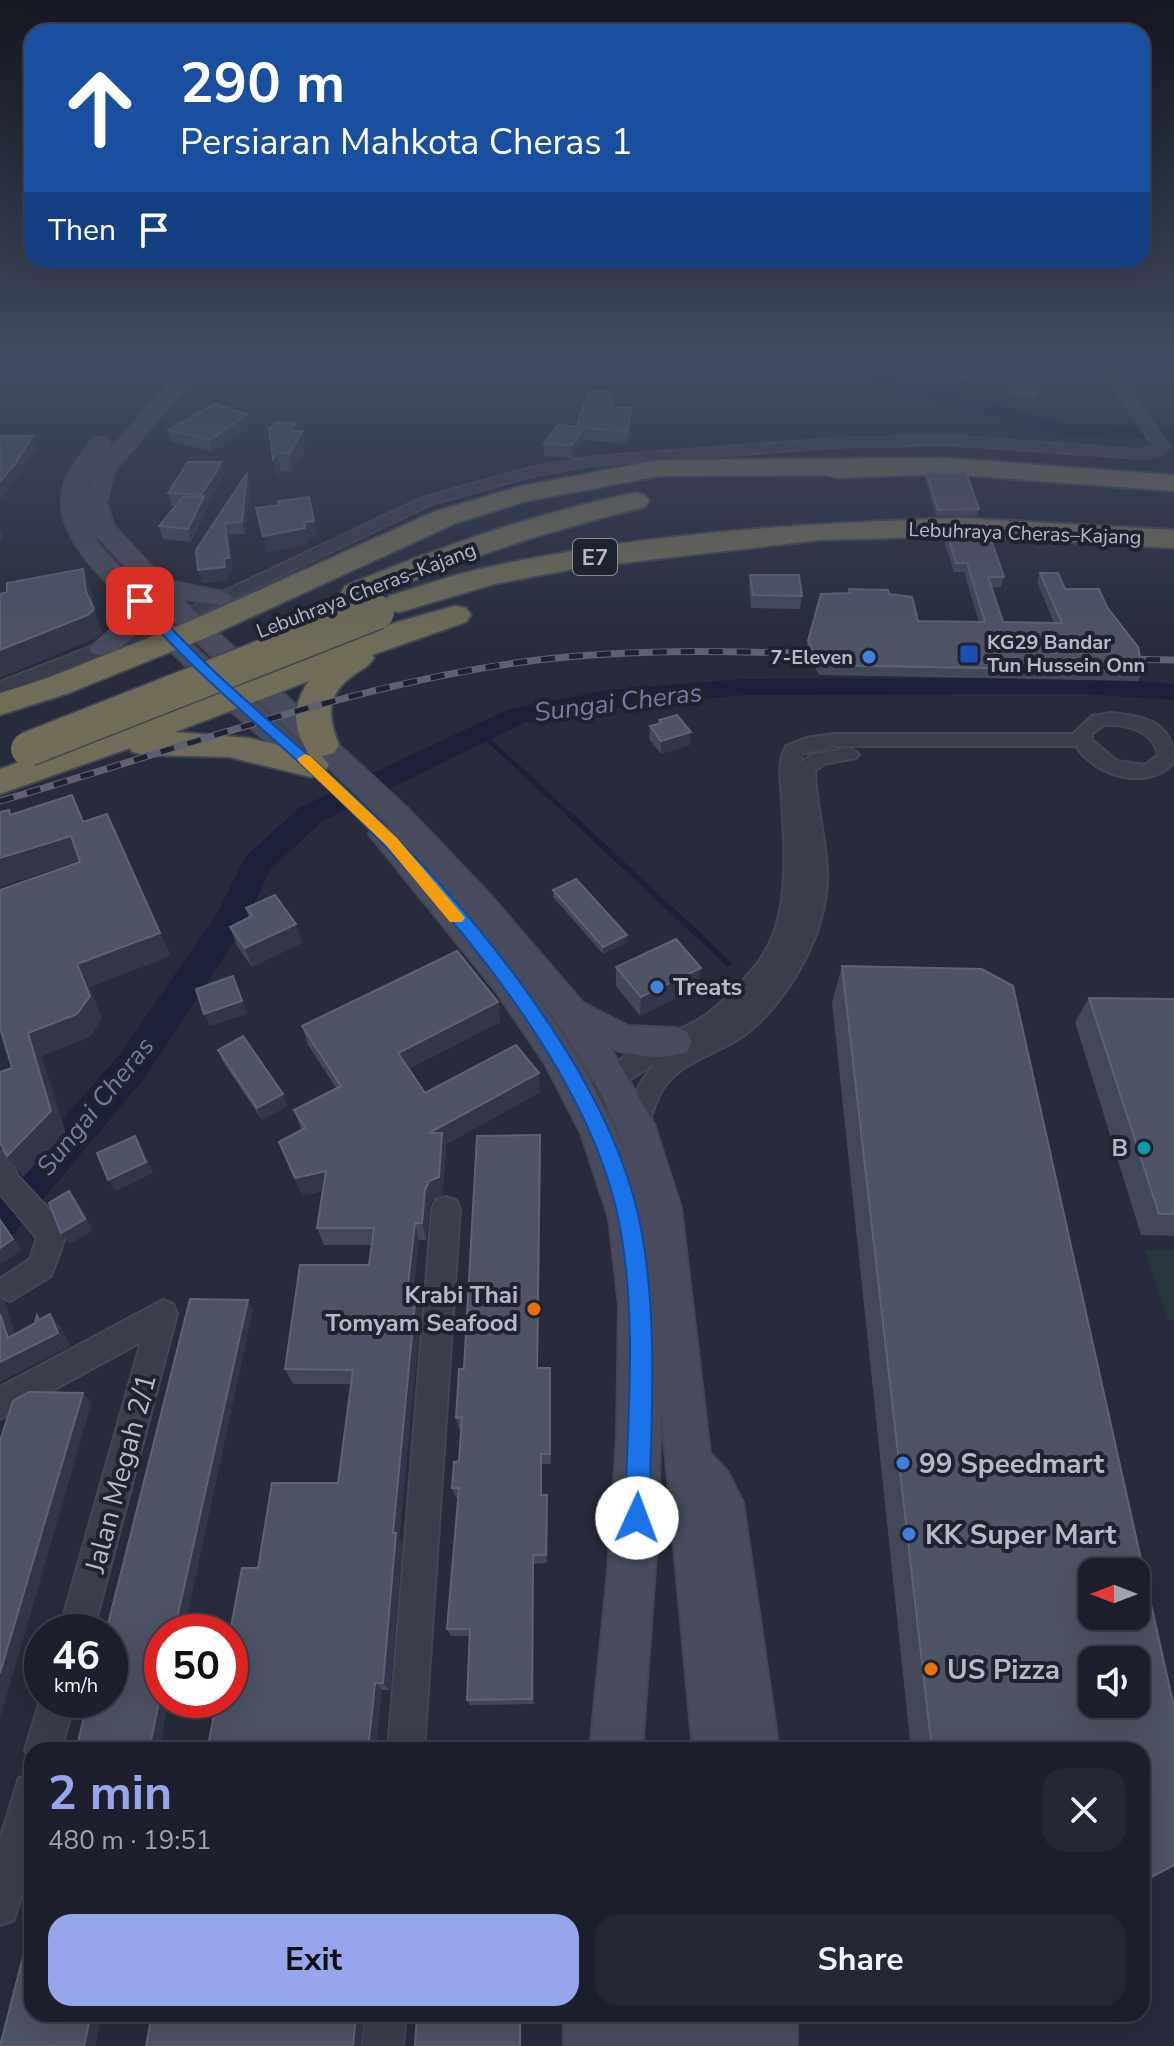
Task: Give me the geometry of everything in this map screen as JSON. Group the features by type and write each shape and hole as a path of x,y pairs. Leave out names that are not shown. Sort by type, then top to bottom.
{"highway":[{"name":"Lebuhraya Cheras–Kajang","path":"367,602 430,561 587,510 735,482 864,467 946,466 1174,483"},
{"path":"10,734 57,686 178,627 446,517 522,494 659,468 864,467"},
{"name":"Lebuhraya Cheras–Kajang","path":"10,734 367,602 579,559 820,531 962,527 1174,539"},
{"path":"534,597 582,587 719,542"},
{"path":"0,782 246,694 405,630 490,607"},
{"path":"342,779 312,714 320,688 334,671 405,630"},
{"path":"107,745 188,741 235,744 342,779"}],"main road":[{"path":"88,457 76,481 73,497 76,520 86,544 100,563 148,594 220,598"},
{"path":"113,457 104,470 95,503 103,528 148,594 246,694 480,904 571,1012 636,1124 662,1208 718,1742"},
{"path":"102,649 131,625 148,594"},
{"path":"342,779 484,950 541,1025 595,1120 615,1169 629,1222 636,1267 640,1356 637,1518 617,1742"},
{"path":"571,1012 629,1042 649,1046 675,1042"},
{"path":"690,1465 711,1487 720,1503 752,1742"},
{"path":"593,2022 593,2046"},
{"path":"630,2022 641,2041 653,2046"},
{"path":"684,2046 706,2033 711,2022"},
{"path":"742,2022 744,2046"},
{"path":"768,2022 768,2046"}],"street":[{"path":"0,689 102,649 178,627 220,598 427,501 530,472 592,461 637,457"},
{"path":"595,1120 597,1098 609,1080 707,1026 735,1005 769,967 791,918 795,844 790,760 793,750 806,744 833,740 1086,746 840,755 818,759 805,769 804,791 815,879 815,902 808,924 776,984 758,1009 742,1025 680,1058 659,1075 636,1124"},
{"path":"2,1172 28,1209 48,1228 49,1248 41,1267 10,1288"},
{"path":"407,1742 446,1209"},
{"name":"Jalan Megah 2/1","path":"0,1404 163,1314 81,1614"},
{"path":"45,1742 52,1718"},
{"path":"0,1906 24,1820"},
{"path":"383,2046 385,2022"}],"shaded area":[{"path":"1145,1250 1174,1250 1174,1320 1167,1320"}],"building":[{"path":"0,457 19,457 15,464 0,482"},
{"path":"188,462 221,462 201,495 168,493"},
{"path":"926,472 966,472 979,509 938,510"},
{"path":"247,473 242,522 225,523 229,558 224,559 225,567 198,570 196,550"},
{"path":"204,496 188,529 159,526 183,497"},
{"path":"309,497 314,521 304,522 305,528 263,536 256,508"},
{"path":"946,530 988,531 1004,577 988,577 1003,622 1062,623 1040,573 1058,573 1065,589 1099,589 1107,607 1138,647 1143,671 820,665 808,641 821,594 850,593 849,589 888,590 889,594 912,597 918,621 985,622 967,563 956,563"},
{"path":"83,569 86,592 94,609 88,615 0,650 0,594 7,592 7,583"},
{"path":"750,575 799,575 802,596 753,595"},
{"path":"677,715 691,732 661,741 650,726"},
{"path":"72,795 83,822 107,814 160,933 77,964 90,996 77,1014 28,1033 51,1111 7,1156 0,1143 0,1072 12,1068 0,1028 0,890 80,862 71,836 0,858 0,812 9,810 10,815"},
{"path":"576,879 627,935 603,947 553,890"},
{"path":"275,895 296,924 245,948 230,927 252,916 246,908"},
{"path":"676,939 701,968 641,997 616,967"},
{"path":"457,951 498,1002 398,1053 425,1093 516,1045 539,1073 429,1133 442,1133 439,1177 429,1181 425,1190 422,1223 415,1223 407,1293 416,1293 393,1533 396,1533 383,1683 375,1683 369,1742 209,1742 213,1718 248,1718 248,1614 233,1614 242,1568 258,1568 272,1483 338,1483 353,1370 285,1369 300,1265 369,1265 374,1228 317,1228 326,1171 295,1178 279,1142 305,1128 294,1110 341,1086 302,1026"},
{"path":"842,966 982,969 1013,986 1141,1558 1078,1558 1078,1630 1150,1630 1150,1600 1174,1707 1174,1865 1150,1878 1150,1742 931,1742"},
{"path":"233,976 242,1001 204,1014 196,989"},
{"name":"B","path":"1089,998 1174,999 1174,1214 1159,1214"},
{"path":"243,1036 283,1094 257,1108 218,1050"},
{"path":"540,1135 537,1368 550,1368 550,1454 541,1454 541,1495 547,1495 546,1555 533,1555 532,1699 467,1700 470,1629 447,1629 459,1488 452,1488 454,1462 459,1461 462,1417 456,1418 459,1369 464,1369 477,1136"},
{"path":"135,1136 146,1162 108,1180 97,1153"},
{"path":"69,1191 85,1219 61,1233 49,1203"},
{"path":"0,1220 13,1239 0,1248"},
{"path":"190,1299 248,1300 178,1614 144,1614 144,1718 156,1718 151,1742 78,1742 84,1718 128,1718 128,1614 111,1614"},
{"path":"0,1314 8,1338 35,1323 37,1315 39,1320 50,1314 58,1333 0,1362"},
{"path":"29,1392 83,1393 0,1673 0,1441 13,1401"},
{"path":"24,1953 24,2022 89,2022 84,2046 0,2046"},
{"path":"150,2022 355,2022 353,2046 146,2046"},
{"path":"416,2022 520,2022 520,2046 415,2046"}],"waterway":[{"name":"Sungai Cheras","path":"0,1221 133,1065 232,917 256,865 310,815 519,715 610,699 744,687 1086,686 1174,692"},
{"path":"481,733 574,819"},
{"path":"572,817 728,963"}],"railway":[{"path":"0,801 256,723 450,674 515,663 594,655 711,652 830,654"},
{"path":"1118,659 1174,660"}],"slow traffic":[{"path":"305,759 392,842 456,918"}],"place":[{"name":"KG29 Bandar Tun Hussein Onn","path":"969,654"},
{"name":"7-Eleven","path":"869,657"},
{"name":"Treats","path":"657,987"},
{"name":"B","path":"1144,1148"},
{"name":"Krabi Thai Tomyam Seafood","path":"534,1309"},
{"name":"99 Speedmart","path":"903,1463"},
{"name":"KK Super Mart","path":"909,1534"},
{"name":"US Pizza","path":"931,1669"}],"route":[{"path":"140,601 172,640 233,699 311,765 392,842 484,950 541,1025 562,1059 595,1120 615,1169 629,1222 636,1267 640,1356 637,1518"}]}
